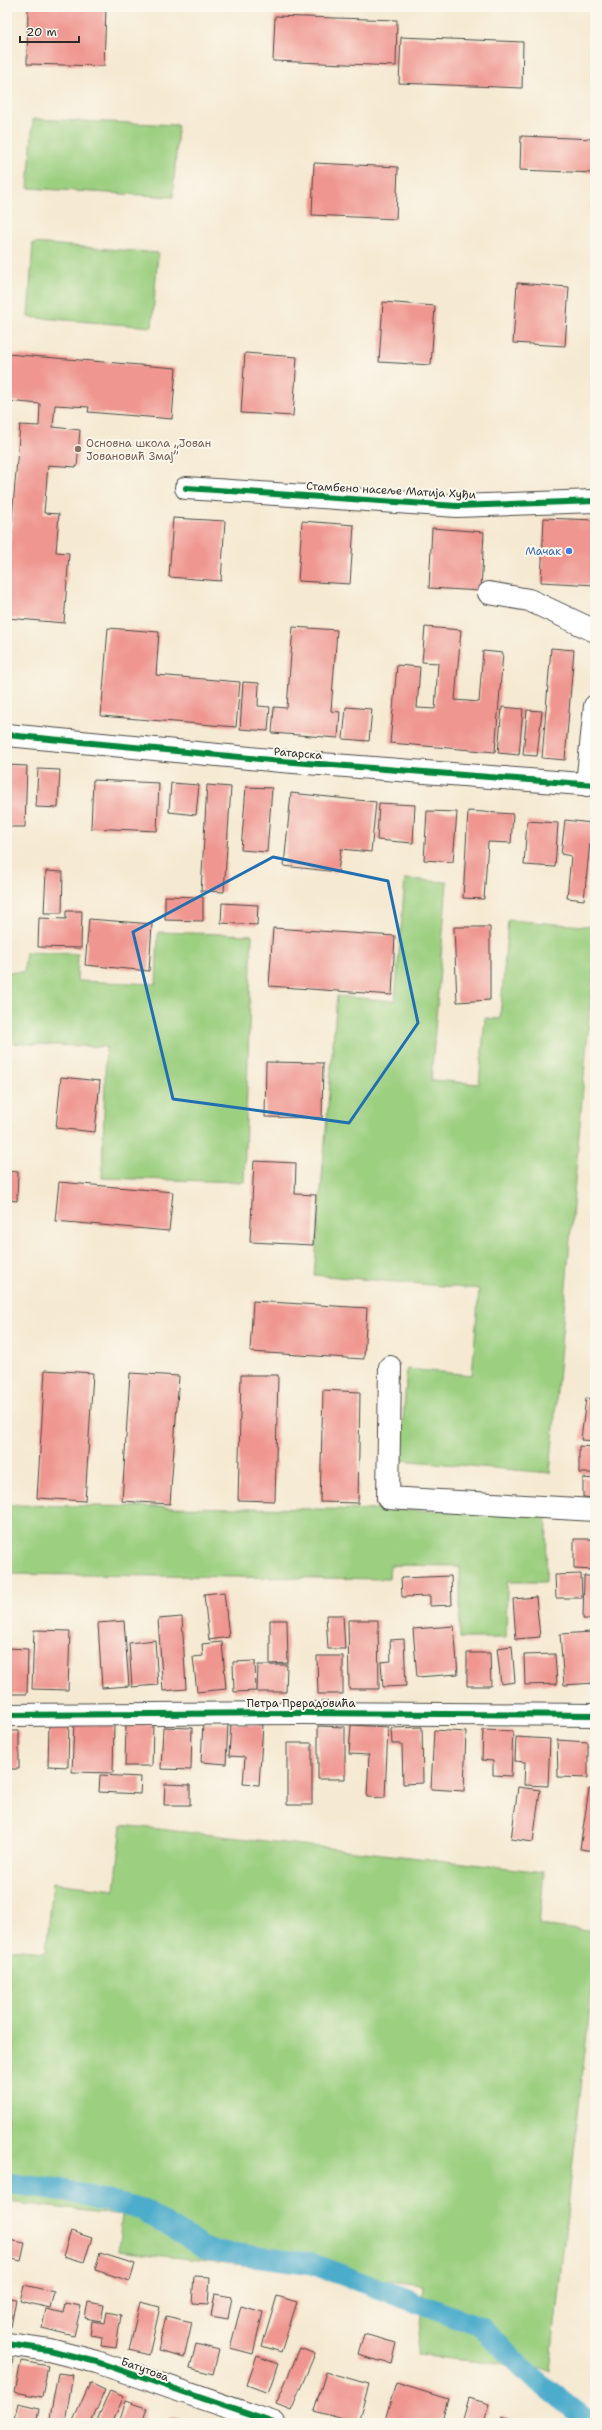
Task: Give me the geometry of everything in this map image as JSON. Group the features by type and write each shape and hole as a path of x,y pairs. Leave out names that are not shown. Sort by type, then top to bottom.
{"street":[{"name":"Стамбено насеље Матија Хуђи","path":"186,488 457,506 595,501"},
{"path":"489,593 529,600 595,632"},
{"path":"592,784 595,706"},
{"name":"Ратарска","path":"7,735 281,761 592,784"},
{"path":"390,1367 388,1498 595,1510"},
{"name":"Петра Прерадовића","path":"7,1715 302,1713 595,1715"},
{"name":"Батутова","path":"7,2344 49,2350 97,2362 274,2423"}],"highlighted area":[{"path":"273,857 388,881 418,1023 349,1123 173,1099 133,932"}],"green space":[{"path":"33,119 178,125 173,197 28,188"},
{"path":"33,243 158,253 152,327 28,317"},
{"path":"405,879 447,882 431,1080 479,1084 485,1018 500,1019 508,920 595,927 595,948 550,1473 400,1460 407,1369 472,1375 479,1289 314,1275 337,996 395,1001"},
{"path":"158,932 252,935 244,1182 102,1178 106,1047 7,1043 7,972 24,972 26,952 78,954 77,981 156,984"},
{"path":"7,1505 547,1512 546,1582 507,1582 506,1638 460,1638 460,1566 390,1565 389,1579 7,1574"},
{"path":"122,1825 544,1872 539,1925 595,1932 595,1960 550,2370 417,2355 424,2285 118,2251 122,2215 7,2202 8,1949 46,1952 53,1883 115,1890"}],"building":[{"path":"28,7 106,7 104,66 27,64"},
{"path":"275,16 397,20 396,66 273,61"},
{"path":"401,37 523,42 522,88 399,83"},
{"path":"521,136 595,139 595,173 520,170"},
{"path":"314,163 398,167 396,219 312,215"},
{"path":"517,283 569,287 565,346 513,343"},
{"path":"383,302 435,306 431,365 379,362"},
{"path":"245,353 297,357 293,416 241,413"},
{"path":"7,354 176,368 172,419 88,412 89,407 55,405 53,427 80,430 77,467 48,465 44,513 59,514 56,552 69,553 64,623 7,618 7,577 20,425 39,426 40,404 7,401"},
{"path":"173,518 225,521 221,581 169,577"},
{"name":"Мачак","path":"544,518 595,520 595,585 541,582"},
{"path":"302,521 354,525 350,584 298,581"},
{"path":"432,528 484,532 481,591 429,588"},
{"path":"293,627 337,630 331,711 340,712 338,738 272,733 274,707 287,708"},
{"path":"425,627 461,630 455,700 479,702 483,651 503,653 495,752 390,743 397,665 420,667 417,708 435,709 438,663 422,662"},
{"path":"108,628 159,632 156,675 240,682 236,727 101,716"},
{"path":"551,648 574,650 565,760 542,758"},
{"path":"243,682 259,683 258,706 270,707 268,731 240,729"},
{"path":"346,707 372,709 369,741 343,739"},
{"path":"502,707 523,709 519,755 498,753"},
{"path":"527,710 542,711 537,756 523,755"},
{"path":"7,765 27,766 25,827 7,827"},
{"path":"38,769 60,770 58,808 36,807"},
{"path":"93,780 159,783 157,831 91,828"},
{"path":"171,783 199,785 196,815 169,812"},
{"path":"207,785 231,787 224,892 201,891"},
{"path":"246,787 272,788 267,852 241,850"},
{"path":"291,793 376,802 371,852 341,849 338,872 284,866"},
{"path":"379,803 415,805 413,843 377,840"},
{"path":"427,811 457,812 453,862 424,860"},
{"path":"468,811 513,814 511,843 488,842 484,899 463,898"},
{"path":"565,820 592,823 584,900 567,898 571,856 561,854"},
{"path":"527,821 558,823 555,867 524,865"},
{"path":"46,871 63,872 62,913 44,913"},
{"path":"165,896 203,897 203,921 165,920"},
{"path":"222,903 258,905 257,925 221,923"},
{"path":"66,911 82,911 81,948 38,947 39,918 66,919"},
{"path":"89,919 152,924 149,971 85,965"},
{"path":"454,927 490,927 490,1000 457,1002"},
{"path":"273,928 395,936 392,995 269,986"},
{"path":"266,1062 323,1063 322,1118 265,1117"},
{"path":"61,1077 100,1081 95,1132 56,1128"},
{"path":"254,1161 296,1163 295,1194 316,1195 313,1245 250,1242"},
{"path":"7,1171 18,1172 17,1201 7,1200"},
{"path":"59,1182 173,1192 169,1231 55,1221"},
{"path":"253,1301 367,1308 364,1359 250,1352"},
{"path":"45,1370 93,1373 85,1501 37,1498"},
{"path":"130,1373 179,1376 170,1504 122,1501"},
{"path":"241,1375 278,1375 275,1501 238,1500"},
{"path":"323,1390 360,1392 358,1503 320,1502"},
{"path":"586,1398 595,1399 595,1441 581,1440"},
{"path":"579,1446 595,1447 595,1473 579,1473"},
{"path":"583,1478 595,1479 595,1498 583,1497"},
{"path":"574,1539 595,1539 595,1570 574,1569"},
{"path":"581,1574 582,1598 556,1598 555,1575"},
{"path":"451,1576 452,1605 430,1606 430,1596 402,1597 401,1578"},
{"path":"584,1576 595,1576 595,1619 583,1619"},
{"path":"224,1592 229,1637 209,1640 204,1594"},
{"path":"536,1597 540,1637 516,1639 513,1599"},
{"path":"326,1615 343,1615 345,1649 328,1649"},
{"path":"182,1617 186,1689 163,1691 158,1619"},
{"path":"270,1620 287,1620 288,1663 270,1664"},
{"path":"348,1620 378,1620 379,1689 349,1689"},
{"path":"124,1621 129,1686 102,1688 98,1623"},
{"path":"454,1626 458,1674 417,1677 413,1629"},
{"path":"34,1630 70,1631 68,1690 32,1689"},
{"path":"591,1632 595,1683 564,1685 560,1634"},
{"path":"404,1639 406,1686 383,1687 381,1662 391,1661 390,1640"},
{"path":"155,1640 158,1685 132,1687 129,1643"},
{"path":"222,1642 226,1689 197,1692 193,1657 203,1656 202,1644"},
{"path":"512,1646 515,1682 501,1684 497,1648"},
{"path":"7,1648 28,1649 27,1694 7,1694"},
{"path":"467,1653 490,1653 491,1686 467,1686"},
{"path":"555,1654 557,1684 525,1685 524,1655"},
{"path":"317,1656 343,1656 343,1694 318,1694"},
{"path":"255,1661 256,1691 234,1692 233,1662"},
{"path":"258,1665 287,1665 286,1692 257,1692"},
{"path":"203,1723 228,1724 226,1764 201,1762"},
{"path":"231,1723 263,1725 259,1785 243,1784 245,1757 229,1756"},
{"path":"49,1724 69,1724 68,1767 48,1766"},
{"path":"74,1724 114,1725 113,1773 72,1772"},
{"path":"126,1724 153,1724 152,1766 125,1766"},
{"path":"351,1725 388,1727 385,1798 367,1797 369,1755 349,1754"},
{"path":"318,1726 345,1727 345,1779 318,1779"},
{"path":"163,1727 192,1728 191,1770 161,1769"},
{"path":"422,1727 423,1783 403,1784 402,1744 392,1744 391,1728"},
{"path":"434,1730 466,1732 464,1791 431,1789"},
{"path":"483,1730 513,1731 511,1776 493,1775 493,1761 482,1760"},
{"path":"7,1731 19,1731 19,1769 7,1769"},
{"path":"516,1737 550,1739 548,1786 524,1785 525,1762 515,1761"},
{"path":"557,1740 588,1742 588,1778 558,1777"},
{"path":"287,1743 312,1743 312,1805 287,1805"},
{"path":"100,1775 141,1777 140,1794 99,1792"},
{"path":"165,1784 190,1785 190,1805 164,1805"},
{"path":"518,1787 540,1790 533,1842 511,1839"},
{"path":"589,1789 595,1790 595,1851 580,1849"},
{"path":"7,1796 9,1796 9,1810 7,1810"},
{"path":"71,2231 92,2238 84,2262 63,2256"},
{"path":"8,2240 25,2243 21,2261 7,2258"},
{"path":"100,2253 135,2264 130,2281 95,2270"},
{"path":"194,2276 210,2277 208,2305 192,2304"},
{"path":"24,2285 54,2292 50,2308 20,2301"},
{"path":"215,2294 232,2297 228,2319 211,2316"},
{"path":"277,2296 297,2302 281,2352 262,2346"},
{"path":"7,2298 16,2299 11,2327 7,2326"},
{"path":"88,2302 104,2305 101,2321 85,2318"},
{"path":"140,2302 160,2307 149,2355 129,2350"},
{"path":"65,2303 81,2306 74,2336 42,2328 46,2309 63,2313"},
{"path":"241,2306 263,2312 253,2354 230,2348"},
{"path":"107,2312 121,2315 116,2348 101,2346 102,2337 90,2335 92,2321 105,2323"},
{"path":"166,2316 192,2322 184,2357 158,2350"},
{"path":"364,2334 396,2343 391,2364 358,2355"},
{"path":"196,2344 219,2350 213,2374 190,2368"},
{"path":"300,2348 315,2354 291,2410 276,2404"},
{"path":"257,2356 278,2364 268,2393 247,2385"},
{"path":"7,2358 13,2359 8,2391 7,2391"},
{"path":"21,2361 48,2366 42,2397 15,2392"},
{"path":"326,2372 369,2384 358,2423 314,2411"},
{"path":"58,2373 73,2375 65,2423 49,2423"},
{"path":"90,2383 105,2390 91,2423 72,2423"},
{"path":"396,2383 448,2399 441,2423 384,2423"},
{"path":"110,2390 124,2396 112,2423 96,2423"},
{"path":"469,2398 489,2404 484,2423 462,2423"},
{"path":"126,2401 147,2408 142,2423 119,2423"},
{"path":"18,2403 39,2408 36,2423 13,2423"},
{"path":"502,2416 514,2420 514,2423 500,2423"},
{"path":"170,2418 181,2420 181,2423 168,2423"}],"waterway":[{"path":"7,2183 68,2191 143,2210 207,2250 313,2264 481,2327 527,2373 591,2423"}],"cycle path":[{"path":"186,488 457,506 595,501"},
{"path":"7,735 281,761 595,785"},
{"path":"7,1715 302,1713 595,1715"},
{"path":"7,2344 49,2350 97,2362 274,2423"}],"place":[{"name":"Основна школа „Јован Јовановић Змај”","path":"78,449"},
{"name":"Мачак","path":"569,551"}]}
